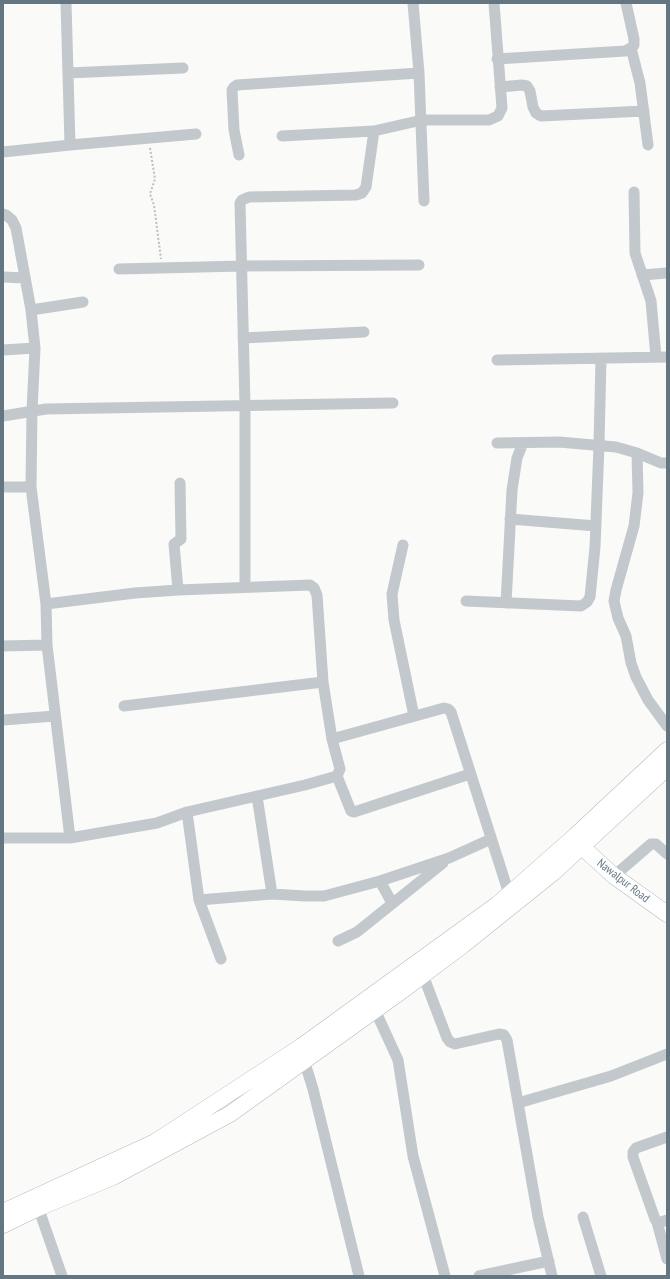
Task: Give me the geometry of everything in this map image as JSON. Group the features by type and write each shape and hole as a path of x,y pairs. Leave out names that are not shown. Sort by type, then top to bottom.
{"street":[{"path":"66,3 70,145"},
{"path":"413,3 420,73 424,201"},
{"path":"282,136 374,131 422,120 489,120 498,116 502,108 494,3"},
{"path":"497,58 625,51 634,45 626,3"},
{"path":"631,48 640,83 648,145"},
{"path":"68,73 183,68"},
{"path":"239,155 234,130 232,90 237,85 420,73"},
{"path":"500,87 527,86 530,91 533,107 536,113 542,116 644,111"},
{"path":"244,587 245,405 240,203 242,200 249,197 356,196 362,194 366,187 374,131"},
{"path":"3,152 196,134"},
{"path":"497,360 661,357 651,301 635,253 634,192"},
{"path":"3,214 12,220 16,228 31,310 35,348 31,487 46,604 47,645 70,838"},
{"path":"119,269 242,266 419,265"},
{"path":"642,275 667,272"},
{"path":"3,277 26,278"},
{"path":"31,310 83,302"},
{"path":"243,338 364,332"},
{"path":"3,350 35,348"},
{"path":"466,601 580,606 587,602 590,597 596,526 601,358"},
{"path":"3,416 46,409 393,403"},
{"path":"497,443 559,442 599,445 616,447 637,453 661,463 667,463"},
{"path":"506,603 514,471 523,443"},
{"path":"637,453 638,494 635,520 614,601 616,611 626,636 631,663 636,677 648,700 667,726"},
{"path":"178,590 174,544 181,539 180,483"},
{"path":"3,487 31,487"},
{"path":"510,519 596,526"},
{"path":"403,545 392,594 394,620 414,716"},
{"path":"46,604 135,593 310,585 314,588 317,595 323,682 332,738 340,769 337,776 351,811 354,812 470,774"},
{"path":"3,646 47,645"},
{"path":"124,706 323,682"},
{"path":"332,738 444,708 448,709 451,712 509,894"},
{"path":"3,720 55,716"},
{"path":"3,1225 36,1202 155,1142 302,1046 479,918 509,894 575,836 667,750"},
{"path":"3,1212 113,1177 230,1114 424,975 463,945 554,872 667,768"},
{"path":"3,838 70,838 158,823 187,812 305,785 337,776"},
{"path":"257,796 272,894"},
{"path":"187,812 200,900 221,959"},
{"path":"200,900 272,894 324,896 380,881 449,858 491,839"},
{"path":"614,876 652,844 656,844 667,854"},
{"name":"Nawalpur Road","path":"581,846 614,876 667,914"},
{"path":"338,942 357,932 449,858"},
{"path":"380,881 392,903"},
{"path":"424,975 447,1038 450,1042 455,1044 499,1034 504,1035 507,1040 538,1217 552,1276"},
{"path":"375,1010 398,1060 413,1156 445,1276"},
{"path":"518,1103 611,1076 667,1054"},
{"path":"304,1060 313,1089 359,1276"},
{"path":"667,1137 636,1148 633,1152 662,1221 667,1259"},
{"path":"36,1202 62,1276"},
{"path":"583,1217 601,1276"},
{"path":"479,1276 549,1261"}],"path":[{"path":"148,138 155,179 150,194 154,205 162,268"}]}
